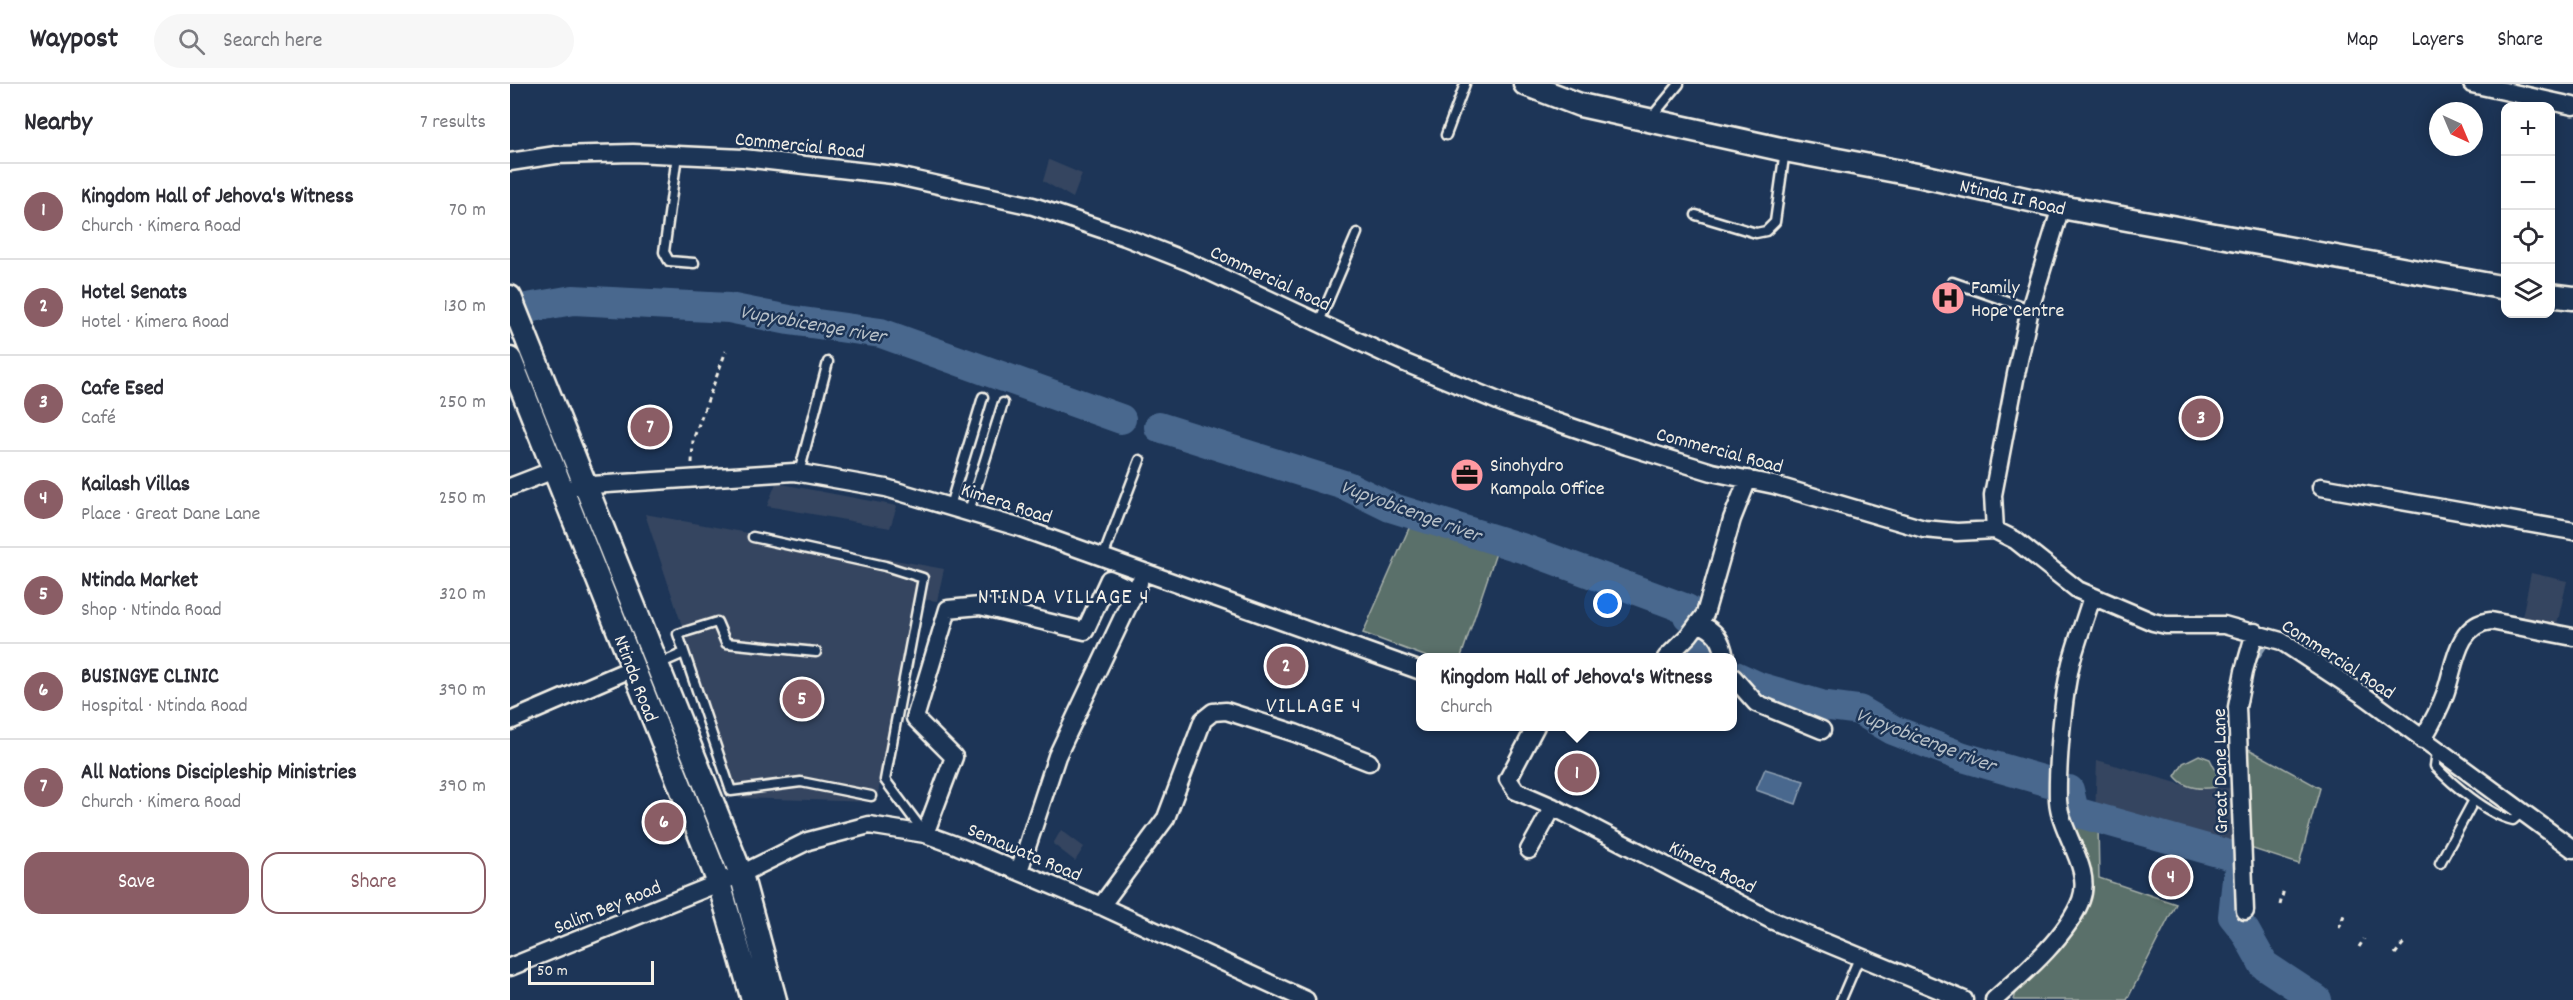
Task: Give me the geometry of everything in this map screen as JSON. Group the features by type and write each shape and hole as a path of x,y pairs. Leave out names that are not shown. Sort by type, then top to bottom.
{"main road":[{"name":"Ntinda II Road","path":"1539,86 1580,105 1785,150 1922,176 2061,207 2501,287"},
{"path":"2555,296 2573,298"},
{"name":"Ntinda Road","path":"510,297 659,664 741,874 775,1000"},
{"name":"Ntinda Road","path":"510,359 515,380 719,883 753,1000"}],"street":[{"path":"2472,84 2573,106"},
{"name":"Commercial Road","path":"510,162 556,155 633,153 743,158 893,175 1033,206 1179,258 1403,362 1510,406 1712,472 1748,479 1924,530 1957,532 1995,530 2015,540 2078,590 2092,597 2166,625 2224,625 2255,632 2290,647 2366,697 2437,752 2573,849"},
{"path":"1995,530 1993,495 2030,309 2061,207"},
{"name":"Kimera Road","path":"510,487 557,479 586,485 691,477 799,473 886,488 969,511 1103,556 1416,669"},
{"path":"1670,653 1705,614 1732,519 1748,479"},
{"path":"2321,487 2573,531"},
{"path":"1019,871 1057,756 1144,571"},
{"path":"925,834 954,757 915,718 948,609 980,606 1085,631 1108,579 1135,591"},
{"path":"1994,1000 2050,944 2070,921 2081,900 2085,880 2063,824 2058,802 2059,773 2071,664 2092,597"},
{"path":"2422,740 2441,704 2464,638 2480,622 2491,621 2573,637"},
{"path":"1698,623 1713,629 1723,643 1724,653"},
{"name":"Great Dane Lane","path":"2245,911 2237,707 2255,632"},
{"path":"510,721 633,668"},
{"path":"1737,682 1756,703 1822,730"},
{"path":"1101,906 1166,818 1203,720 1213,712 1226,711 1295,733 1369,762"},
{"name":"Kimera Road","path":"1533,731 1508,779 1516,791 1553,807 1771,920 1964,1000"},
{"path":"1529,850 1553,807"},
{"name":"Semawata Road","path":"719,883 808,841 846,830 869,825 925,834 1101,906 1306,1000"},
{"name":"Salim Bey Road","path":"510,967 719,883"}],"lane":[{"path":"1446,135 1465,84"},
{"path":"1650,119 1679,84"},
{"path":"1696,215 1756,233 1766,231 1775,222 1785,150"},
{"path":"677,155 664,252 669,261 694,263"},
{"path":"1319,322 1357,233"},
{"path":"1952,282 2030,309"},
{"path":"799,473 828,362"},
{"path":"950,506 983,397"},
{"path":"969,511 1003,403"},
{"path":"1103,556 1140,460"},
{"path":"753,537 885,566 923,578 885,780 925,834"},
{"path":"816,652 726,643 717,622 678,634 731,791 801,782 871,796"},
{"path":"659,664 684,653"},
{"path":"2437,752 2435,766 2474,800 2506,819 2513,820 2522,812"},
{"path":"2440,863 2474,800"},
{"path":"1841,1000 1859,958"}],"path":[{"path":"691,477 693,440 726,351"},
{"path":"2280,905 2284,889"},
{"path":"2339,928 2344,915"},
{"path":"2359,947 2364,939"},
{"path":"2395,954 2406,940"}],"shaded area":[{"path":"1049,160 1082,174 1073,198 1043,181"},
{"path":"776,483 897,506 890,528 767,506"},
{"path":"645,514 944,569 937,601 919,599 876,802 739,798"},
{"path":"2531,573 2567,581 2556,629 2521,622"},
{"path":"2097,760 2191,787 2234,788 2237,853 2095,815"},
{"path":"1765,769 1804,781 1796,804 1756,790"},
{"path":"1061,830 1084,847 1075,861 1053,844"}],"green space":[{"path":"1410,526 1496,553 1462,653 1416,653 1363,633"},
{"path":"2243,746 2320,788 2299,864 2250,848"},
{"path":"2199,755 2210,759 2217,773 2216,787 2193,788 2183,784 2175,776 2183,763"},
{"path":"2067,814 2098,823 2099,878 2176,904 2127,1000 2014,1000 2016,992 2084,918 2091,889"}],"waterway":[{"name":"Vupyobicenge river","path":"527,308 573,300 729,308 789,320 881,333 1121,419"},
{"name":"Vupyobicenge river","path":"1159,427 1347,486 1390,507 1528,550 1687,609 1688,616"},
{"name":"Vupyobicenge river","path":"1692,645 1698,653"},
{"path":"2255,660 2264,647"},
{"name":"Vupyobicenge river","path":"1737,677 1759,687 1821,705 1859,710 1893,730 1963,757 2049,782"},
{"name":"Vupyobicenge river","path":"2069,790 2073,807 2079,813 2232,856"},
{"name":"Vupyobicenge river","path":"2237,879 2233,916 2245,931 2264,965 2317,1000"}],"place":[{"name":"Family Hope Centre","path":"1948,298"},
{"name":"Cafe Esed","path":"2201,418"},
{"name":"All Nations Discipleship Ministries","path":"650,427"},
{"name":"Sinohydro Kampala Office","path":"1467,475"},
{"name":"Hotel Senats","path":"1286,666"},
{"name":"Ntinda Market","path":"802,699"},
{"name":"Kingdom Hall of Jehova's Witness","path":"1577,773"},
{"name":"BUSINGYE CLINIC","path":"664,822"},
{"name":"Kailash Villas","path":"2171,877"}],"district":[{"name":"NTINDA VILLAGE 4","path":"1064,595"},
{"name":"VILLAGE 4","path":"1314,704"}]}
